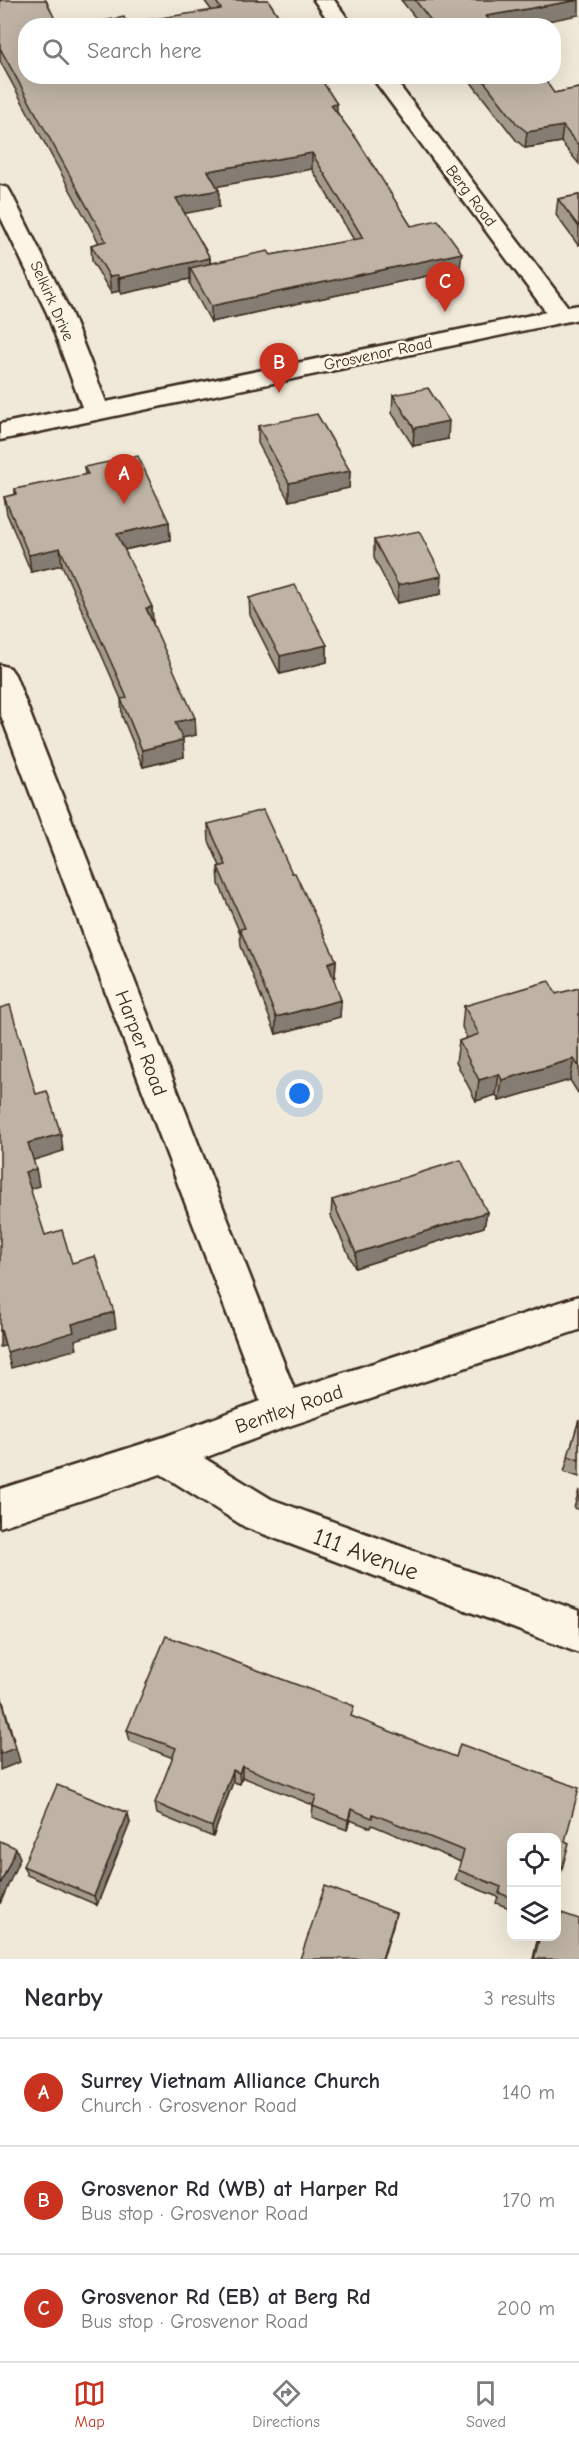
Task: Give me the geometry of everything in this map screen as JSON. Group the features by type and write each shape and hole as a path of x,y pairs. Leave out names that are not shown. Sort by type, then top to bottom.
{"street":[{"path":"324,0 337,18"},
{"name":"Berg Road","path":"387,84 570,313"},
{"name":"Selkirk Drive","path":"0,193 59,313 97,412"},
{"name":"Grosvenor Road","path":"0,432 570,313"},
{"name":"Harper Road","path":"0,675 283,1410"},
{"name":"Bentley Road","path":"0,1508 164,1455 283,1410 579,1313"},
{"name":"111 Avenue","path":"164,1455 259,1514 579,1632"}],"building":[{"path":"0,0 46,0 54,18 18,18 18,81 0,48"},
{"path":"215,0 268,0 280,18 161,18 221,9"},
{"path":"415,0 579,0 486,16 488,18 429,18"},
{"path":"20,84 324,84 337,104 331,105 358,141 411,226 438,220 462,253 211,306 190,268 268,251 271,255 363,238 312,153 208,171 219,190 176,198 210,258 119,278 118,275 109,276 91,245 106,241"},
{"path":"486,84 548,84 554,93 579,88 579,146 563,126 527,132 517,124"},
{"path":"579,195 579,227 558,199"},
{"path":"428,388 449,421 414,428 393,395"},
{"path":"317,414 350,471 289,483 258,426"},
{"path":"138,456 169,522 117,534 152,607 146,608 195,718 175,722 183,740 142,750 121,699 127,698 60,548 29,555 4,497 17,494 15,489 88,474 84,467"},
{"path":"419,531 442,576 398,585 374,540"},
{"path":"295,585 327,645 280,656 249,598"},
{"path":"263,810 336,960 328,963 341,1000 276,1017 240,929 245,928 218,867 226,865 208,824"},
{"path":"549,981 556,994 579,988 579,1067 574,1059 502,1080 499,1074 479,1080 459,1041 479,1034 464,1006"},
{"path":"10,1005 36,1094 47,1091 61,1134 28,1143 36,1169 25,1172 45,1235 62,1230 72,1263 95,1256 114,1312 72,1324 74,1332 7,1352 0,1330 0,1008"},
{"path":"461,1160 487,1212 356,1253 332,1200"},
{"path":"579,1420 579,1460 568,1456"},
{"path":"166,1636 354,1706 351,1716 456,1757 460,1744 579,1788 565,1841 569,1843 561,1873 561,1833 507,1833 507,1896 499,1893 501,1887 458,1870 464,1851 373,1814 372,1818 351,1809 348,1820 313,1806 316,1796 242,1766 239,1773 233,1770 212,1827 155,1803 176,1748 127,1730"},
{"path":"0,1693 15,1748 0,1754"},
{"path":"57,1785 128,1813 94,1896 23,1866"},
{"path":"0,1841 16,1848 0,1885"},
{"path":"325,1886 396,1913 382,1959 300,1959"},
{"path":"561,1913 579,1919 579,1959 534,1959 539,1941 561,1941"}],"place":[{"name":"Grosvenor Rd (EB) at Berg Rd","path":"445,312"},
{"name":"Grosvenor Rd (WB) at Harper Rd","path":"279,393"},
{"name":"Surrey Vietnam Alliance Church","path":"124,504"}]}
